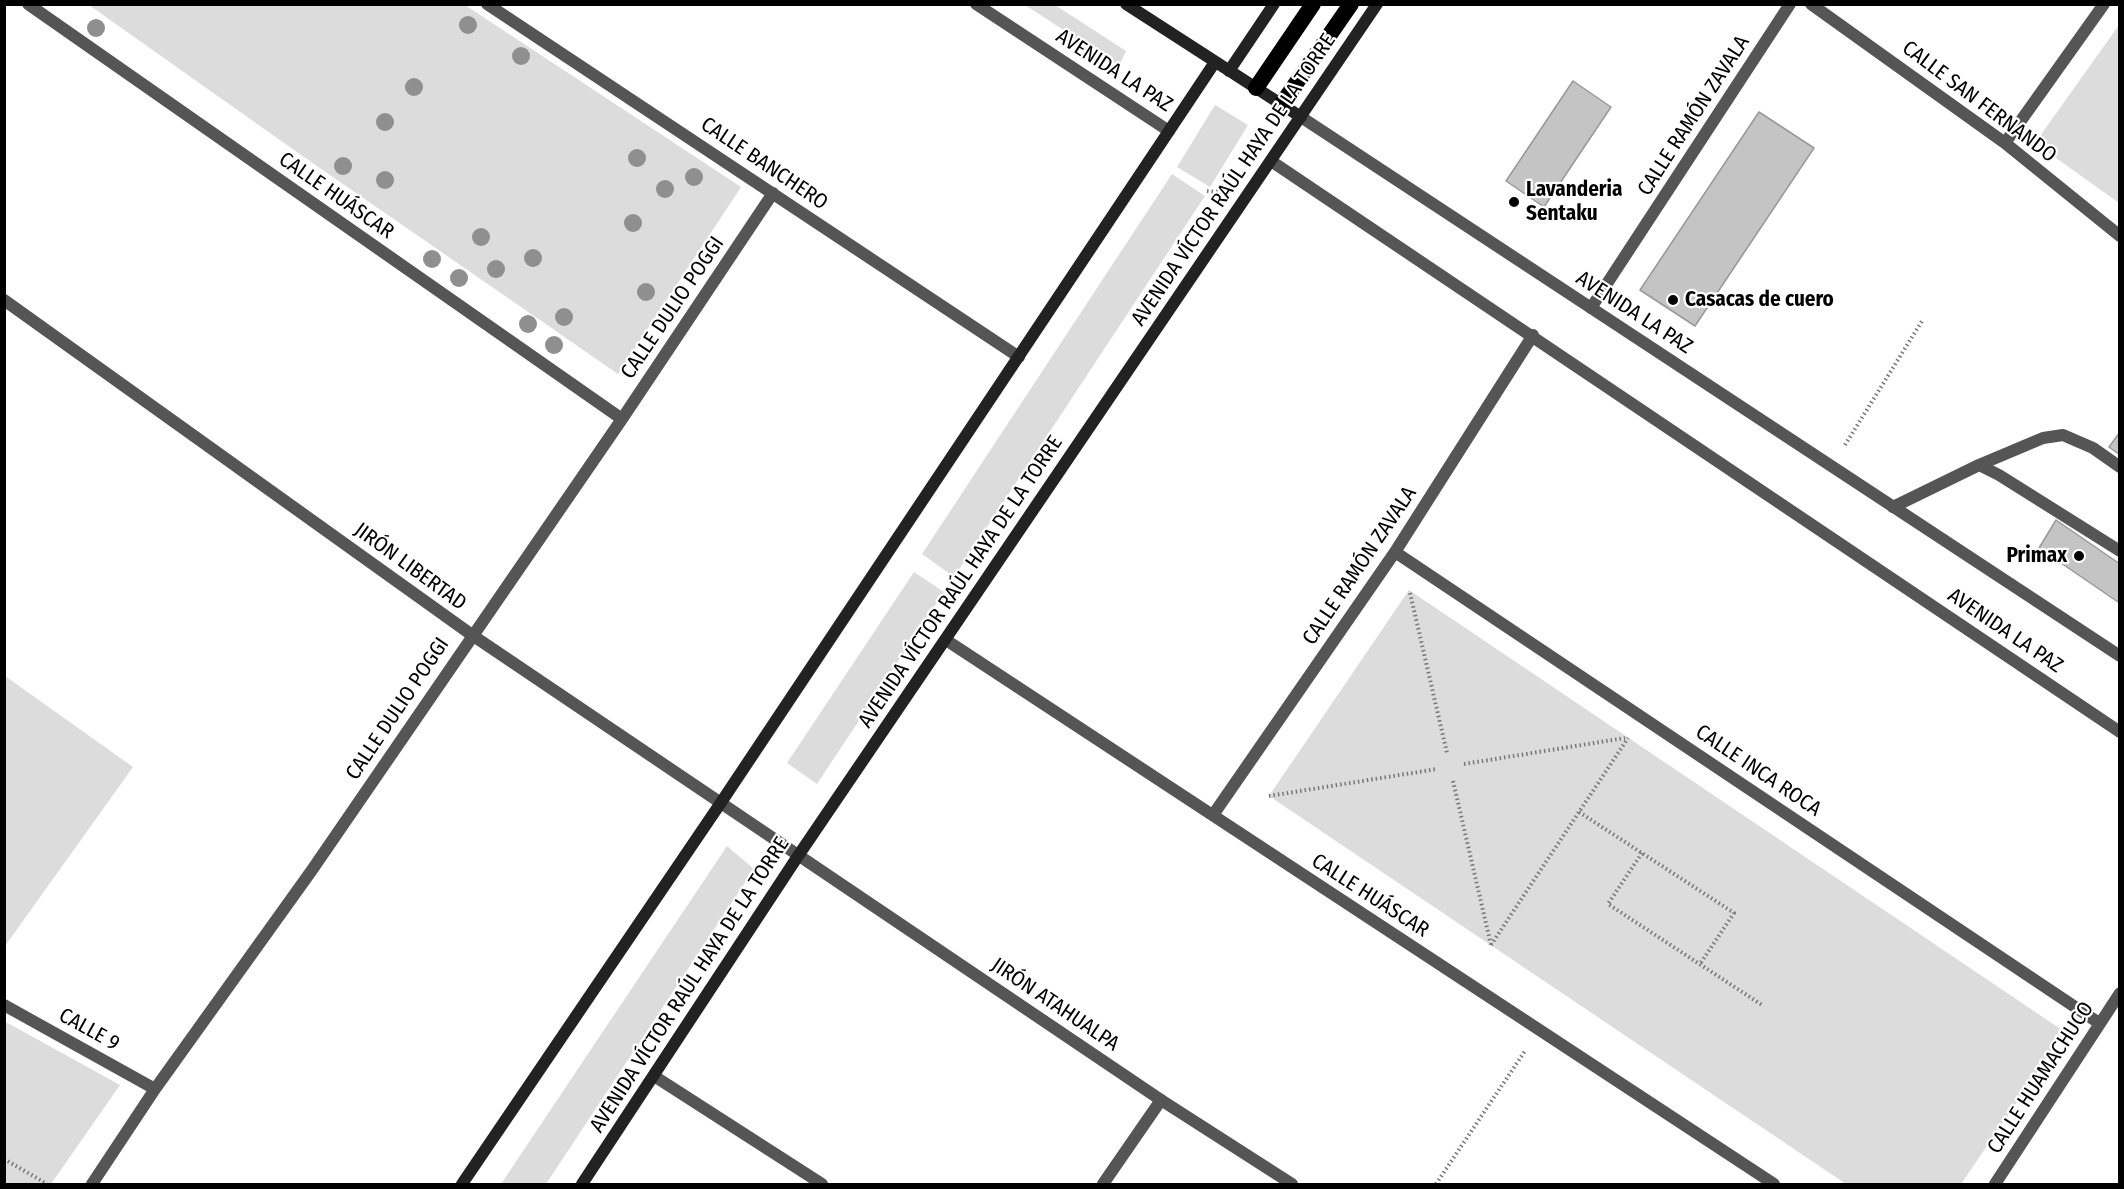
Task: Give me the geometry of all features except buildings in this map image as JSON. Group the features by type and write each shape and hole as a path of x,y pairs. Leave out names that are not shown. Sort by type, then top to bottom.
{"highway":[{"path":"1256,88 1313,4"},
{"path":"1281,105 1351,4"}],"main road":[{"name":"AVENIDA LA PAZ","path":"1126,4 1301,117"},
{"path":"1229,71 1274,4"},
{"name":"AVENIDA VÍCTOR RAÚL HAYA DE LA TORRE","path":"582,1185 798,856 1377,4"},
{"path":"462,1185 720,804 1215,62"}],"street":[{"name":"CALLE HUÁSCAR","path":"28,4 622,419"},
{"name":"CALLE BANCHERO","path":"487,4 1018,357"},
{"name":"AVENIDA LA PAZ","path":"976,4 1169,131"},
{"name":"CALLE RAMÓN ZAVALA","path":"1591,308 1790,4"},
{"name":"CALLE SAN FERNANDO","path":"1811,4 2005,143 2120,236"},
{"path":"2005,143 2104,4"},
{"name":"AVENIDA LA PAZ","path":"1301,117 2120,656"},
{"name":"AVENIDA LA PAZ","path":"1271,161 1533,335 2120,732"},
{"name":"CALLE DULIO POGGI","path":"92,1185 155,1089 312,870 622,419 773,194"},
{"name":"JIRÓN LIBERTAD","path":"4,300 472,635 798,856"},
{"name":"CALLE RAMÓN ZAVALA","path":"1213,815 1395,552 1533,335"},
{"path":"1893,507 1979,465 2043,438 2064,435 2093,448 2120,467"},
{"path":"1979,465 2120,551"},
{"name":"CALLE INCA ROCA","path":"1395,552 2099,1023"},
{"name":"CALLE HUÁSCAR","path":"946,639 1774,1185"},
{"name":"JIRÓN ATAHUALPA","path":"798,856 1161,1100 1292,1185"},
{"name":"CALLE HUAMACHUCO","path":"1995,1185 2120,993"},
{"name":"CALLE 9","path":"4,1005 155,1089"},
{"path":"654,1076 822,1185"},
{"path":"1103,1185 1161,1100"}],"path":[{"path":"1832,467 1922,321"},
{"path":"1409,590 1447,753"},
{"path":"1453,781 1491,945 1629,738 1464,764"},
{"path":"1269,796 1437,769"},
{"path":"1579,812 1734,913 1700,964"},
{"path":"1642,853 1608,904 1762,1005"},
{"path":"1436,1185 1539,1030"},
{"path":"4,1159 47,1185"}],"shaded area":[{"path":"89,5 465,5 741,187 618,374"},
{"path":"1025,5 1055,5 1126,51 1119,66"},
{"path":"2119,25 2119,203 2035,143"},
{"path":"1215,105 1248,125 1210,187 1177,167"},
{"path":"1172,174 1205,196 954,577 922,554"},
{"path":"914,572 944,592 817,784 787,763"},
{"path":"1409,590 2065,1032 1961,1184 1846,1184 1269,796"},
{"path":"5,676 133,767 5,946"},
{"path":"727,846 754,869 546,1184 501,1184"},
{"path":"4,1021 120,1085 51,1184 5,1184"}],"place":[{"name":"Lavanderia Sentaku","path":"1514,202"},
{"name":"Casacas de cuero","path":"1673,300"},
{"name":"Primax","path":"2079,556"}]}
